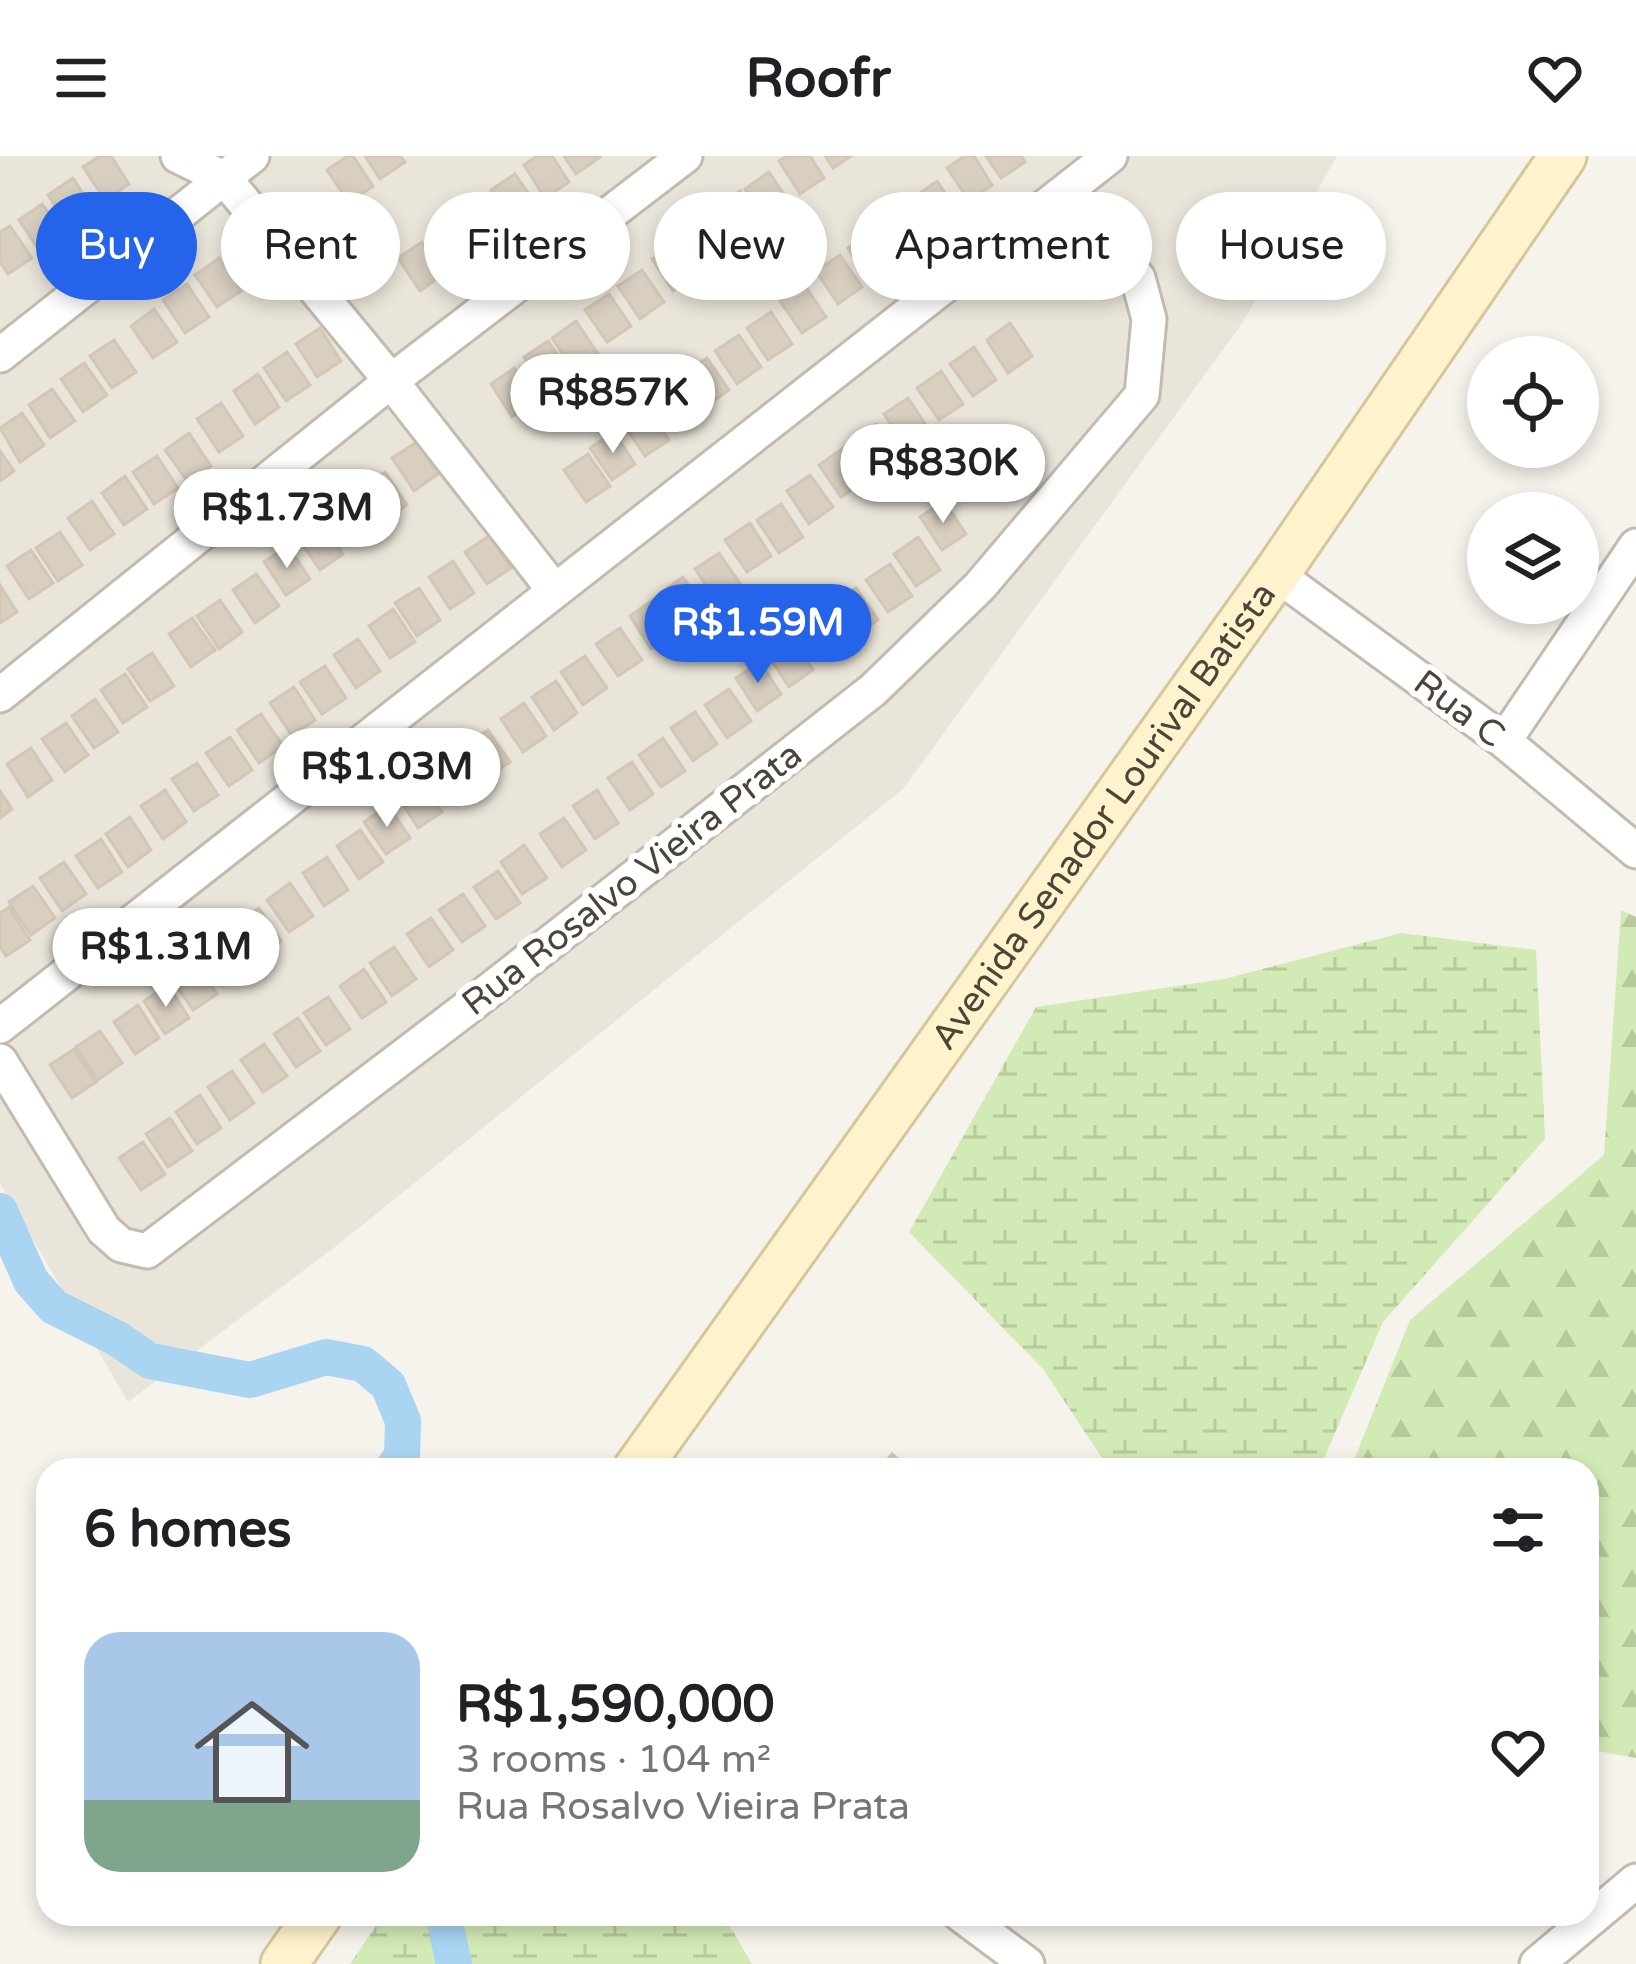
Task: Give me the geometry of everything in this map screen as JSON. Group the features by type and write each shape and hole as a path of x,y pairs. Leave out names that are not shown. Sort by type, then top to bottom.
{"street":[{"path":"178,156 225,179 392,381 554,590"},
{"path":"0,355 252,156"},
{"path":"0,695 392,381 685,156"},
{"path":"1064,192 1110,156"},
{"name":"Avenida Senador Lourival Batista","path":"645,1458 1276,574 1564,156"},
{"path":"0,1026 926,300"},
{"name":"Rua Rosalvo Vieira Prata","path":"0,1061 104,1230 135,1251 147,1251 163,1242 873,690 980,586 1142,395 1149,319 1144,300"},
{"path":"1504,742 1636,546"},
{"name":"Rua C","path":"1276,574 1504,742 1636,851"},
{"path":"1599,1912 1636,1881"},
{"path":"284,1964 311,1926"},
{"path":"976,1926 1027,1964"},
{"path":"1537,1964 1582,1926"}],"shaded area":[{"path":"0,156 1337,156 1317,192 1176,192 1176,300 1255,300 903,789 335,1247 128,1402 0,1183"}],"green space":[{"path":"1621,910 1636,917 1636,1758 1599,1751 1599,1458 1355,1458 1410,1320 1604,1155"},
{"path":"1401,933 1536,950 1545,1139 1383,1322 1324,1458 1102,1458 1043,1369 909,1232 1036,1007 1224,979"},
{"path":"376,1926 730,1926 752,1964 350,1964"}],"building":[{"path":"100,156 111,156 129,184 117,192 100,192 83,167"},
{"path":"353,156 373,186 365,192 342,192 327,170"},
{"path":"365,156 400,156 405,162 380,179"},
{"path":"537,156 552,156 569,182 554,192 541,192 524,165"},
{"path":"564,156 599,156 600,157 576,174"},
{"path":"787,156 810,156 824,178 799,192 779,161"},
{"path":"825,156 851,156 833,168"},
{"path":"965,156 974,156 992,185 982,192 963,192 947,168"},
{"path":"986,156 1021,156 1025,162 1001,178"},
{"path":"769,172 782,192 747,192 745,189"},
{"path":"515,174 527,192 492,192"},
{"path":"73,178 82,192 52,192"},
{"path":"937,181 944,192 921,192"},
{"path":"36,208 36,246 19,220"},
{"path":"10,226 32,258 8,274 0,262 0,232"},
{"path":"422,242 424,245 424,288 420,291 400,261"},
{"path":"840,255 851,271 851,295 838,304 827,288 827,264"},
{"path":"219,258 221,300 228,300 217,307 197,274"},
{"path":"642,270 654,287 654,300 664,302 640,319 627,300 630,278"},
{"path":"197,299 209,317 185,333 163,300"},
{"path":"600,300 613,300 631,326 607,342 585,310"},
{"path":"815,300 826,317 802,333 780,301"},
{"path":"154,309 177,342 153,358 131,326"},
{"path":"771,312 792,344 768,360 747,328"},
{"path":"576,321 598,354 574,370 552,338"},
{"path":"1010,323 1032,356 1008,373 987,340"},
{"path":"320,328 341,361 317,377 296,344"},
{"path":"739,335 761,367 737,384 715,351"},
{"path":"114,340 136,372 112,388 90,356"},
{"path":"548,341 570,373 546,389 524,357"},
{"path":"974,347 996,380 973,396 950,364"},
{"path":"287,352 310,385 286,401 264,368"},
{"path":"707,358 729,390 705,407 683,374"},
{"path":"84,363 107,395 83,412 61,379"},
{"path":"514,368 536,401 512,417 491,384"},
{"path":"941,371 963,404 939,420 917,388"},
{"path":"258,374 279,407 255,424 234,391"},
{"path":"677,382 698,414 675,431 653,398"},
{"path":"52,389 75,421 50,438 29,405"},
{"path":"908,398 929,430 906,447 884,414"},
{"path":"221,403 243,436 219,452 197,419"},
{"path":"646,408 669,440 645,456 623,424"},
{"path":"22,413 44,445 20,462 0,428"},
{"path":"876,424 898,457 874,473 852,441"},
{"path":"614,432 635,464 612,480 590,448"},
{"path":"189,433 211,466 188,482 165,450"},
{"path":"417,442 438,474 414,491 392,458"},
{"path":"843,448 865,481 841,497 819,465"},
{"path":"0,451 14,471 0,481"},
{"path":"588,454 610,486 586,502 564,470"},
{"path":"157,456 178,488 154,504 133,472"},
{"path":"385,472 407,505 383,522 361,489"},
{"path":"810,475 833,507 809,524 787,491"},
{"path":"125,476 147,509 124,525 102,493"},
{"path":"353,497 375,529 351,546 329,513"},
{"path":"92,501 114,534 90,550 68,518"},
{"path":"944,501 966,534 942,550 920,517"},
{"path":"781,504 803,537 779,553 757,520"},
{"path":"322,521 343,554 320,570 297,537"},
{"path":"750,523 771,556 747,572 725,540"},
{"path":"60,532 82,565 58,581 36,548"},
{"path":"489,536 511,568 487,584 465,552"},
{"path":"918,537 940,570 916,586 894,554"},
{"path":"288,546 310,579 286,595 264,562"},
{"path":"31,550 53,583 29,599 7,566"},
{"path":"719,553 741,585 717,602 695,569"},
{"path":"453,561 474,593 450,609 429,577"},
{"path":"890,564 912,596 888,612 866,580"},
{"path":"256,574 279,606 255,623 233,590"},
{"path":"683,577 705,610 680,626 659,594"},
{"path":"0,585 17,612 0,623"},
{"path":"419,588 440,620 417,636 395,603"},
{"path":"856,588 878,620 854,637 832,604"},
{"path":"220,600 242,632 219,649 197,616"},
{"path":"653,600 675,633 651,649 630,616"},
{"path":"393,609 415,642 390,658 369,626"},
{"path":"824,611 845,643 822,659 800,627"},
{"path":"192,618 215,650 191,667 169,634"},
{"path":"620,628 642,660 618,676 596,644"},
{"path":"791,638 813,670 789,687 767,654"},
{"path":"358,639 380,671 356,688 334,655"},
{"path":"152,653 174,686 150,701 128,669"},
{"path":"585,656 607,688 583,705 561,672"},
{"path":"760,662 781,694 757,711 736,678"},
{"path":"325,666 346,698 322,714 300,682"},
{"path":"125,674 147,707 123,723 101,690"},
{"path":"556,681 577,713 554,730 532,697"},
{"path":"294,687 315,720 292,736 270,703"},
{"path":"729,689 751,721 727,738 705,705"},
{"path":"95,699 118,732 94,748 72,716"},
{"path":"524,703 546,736 523,752 501,719"},
{"path":"695,712 717,744 693,761 671,728"},
{"path":"261,714 283,746 259,763 237,730"},
{"path":"66,723 88,755 65,772 42,739"},
{"path":"488,730 510,762 486,778 464,746"},
{"path":"230,737 252,770 229,786 206,753"},
{"path":"663,738 685,771 661,787 639,755"},
{"path":"31,748 52,780 28,797 7,764"},
{"path":"455,755 477,788 453,804 431,772"},
{"path":"632,762 653,794 630,810 608,778"},
{"path":"197,763 218,795 194,811 172,779"},
{"path":"421,779 442,812 418,828 397,795"},
{"path":"165,790 186,822 163,839 141,806"},
{"path":"597,790 618,823 595,839 573,806"},
{"path":"0,791 12,809 0,818"},
{"path":"388,805 410,838 386,854 364,822"},
{"path":"130,817 151,850 128,867 106,834"},
{"path":"564,818 586,850 562,867 540,834"},
{"path":"360,830 383,862 359,879 337,846"},
{"path":"101,839 122,872 98,888 76,856"},
{"path":"524,845 547,878 522,894 501,862"},
{"path":"327,857 348,890 324,906 303,873"},
{"path":"64,862 86,894 62,911 40,878"},
{"path":"498,871 520,903 496,919 474,887"},
{"path":"290,883 313,916 289,932 267,900"},
{"path":"33,886 55,918 31,935 9,902"},
{"path":"463,894 485,926 462,942 439,910"},
{"path":"9,907 30,940 6,956 0,947 0,913"},
{"path":"259,908 281,941 257,956 235,924"},
{"path":"431,918 453,950 429,967 407,934"},
{"path":"228,934 250,967 226,983 204,951"},
{"path":"394,947 416,979 392,996 370,963"},
{"path":"195,961 217,994 193,1010 171,978"},
{"path":"364,969 386,1002 362,1018 340,986"},
{"path":"168,985 189,1018 165,1034 144,1001"},
{"path":"328,997 350,1029 326,1045 304,1013"},
{"path":"138,1005 159,1038 135,1054 114,1022"},
{"path":"298,1018 320,1051 296,1067 274,1034"},
{"path":"100,1031 122,1063 98,1080 76,1047"},
{"path":"264,1044 287,1076 263,1092 241,1060"},
{"path":"74,1049 96,1082 72,1098 50,1065"},
{"path":"232,1071 254,1103 230,1120 208,1087"},
{"path":"200,1095 221,1128 197,1144 176,1112"},
{"path":"170,1118 192,1151 168,1167 146,1134"},
{"path":"143,1142 165,1174 141,1190 119,1158"}],"waterway":[{"path":"0,1211 31,1281 54,1307 150,1361 250,1380 326,1357 363,1364 388,1385 403,1421 400,1458"},
{"path":"446,1926 454,1964"}]}
